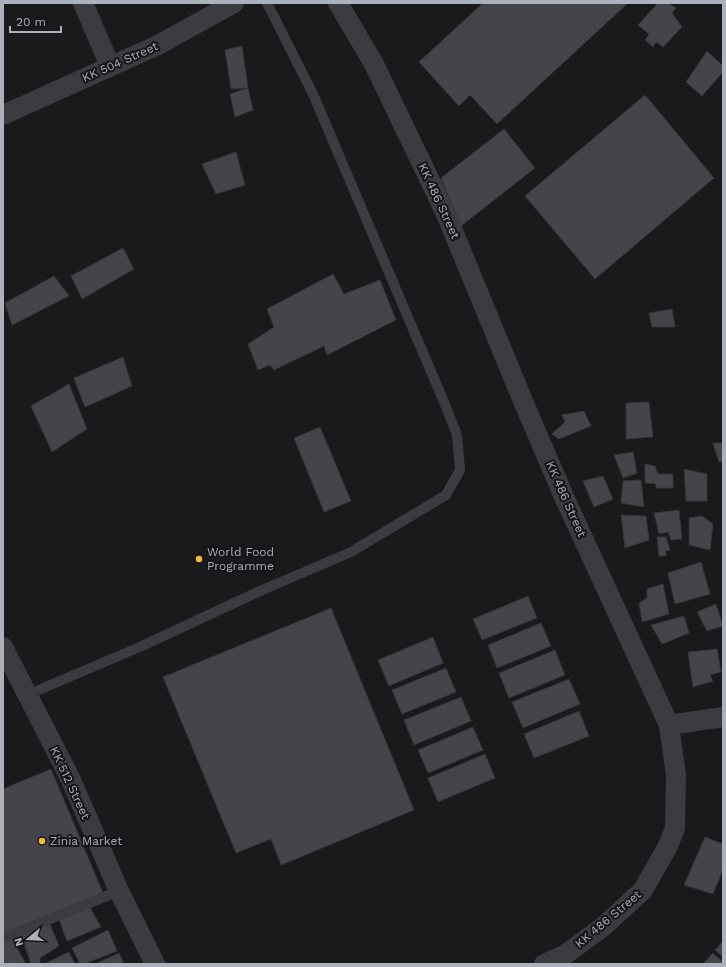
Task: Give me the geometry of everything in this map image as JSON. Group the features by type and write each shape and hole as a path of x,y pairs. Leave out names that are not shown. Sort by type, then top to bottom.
{"street":[{"path":"83,3 110,66"},
{"name":"KK 504 Street","path":"3,115 158,45 234,3"},
{"name":"KK 486 Street","path":"338,3 374,64 446,214 559,485 669,725 676,775 675,828 668,846 643,890 570,959 544,964"},
{"name":"KK 512 Street","path":"3,647 9,672 27,695 71,780 119,891 155,964"},
{"path":"669,725 723,717"}],"lane":[{"path":"27,695 142,646 260,591 351,552 446,495 460,470 457,435 444,402 313,94 267,3"},
{"path":"3,938 119,891"}],"building":[{"path":"483,3 628,3 497,124 470,95 459,106 419,62"},
{"path":"658,3 668,3 676,8 672,13 682,27 663,47 656,42 653,47 645,40 649,34 638,25"},
{"path":"242,46 248,88 231,89 225,50"},
{"path":"707,51 723,66 723,72 702,96 686,82"},
{"path":"248,88 253,110 235,117 230,94"},
{"path":"645,95 714,178 595,279 525,196"},
{"path":"504,129 535,168 461,226 441,178"},
{"path":"236,152 245,185 216,194 202,164"},
{"path":"123,248 134,269 82,299 71,276"},
{"path":"333,274 344,294 380,280 396,320 327,355 324,346 274,370 270,365 258,370 248,344 274,327 267,309"},
{"path":"54,276 69,296 12,325 5,303"},
{"path":"672,309 675,327 652,327 649,313"},
{"path":"123,357 132,386 85,407 74,378"},
{"path":"69,384 87,429 52,452 31,406"},
{"path":"649,402 653,437 626,439 626,403"},
{"path":"584,411 591,426 559,439 552,434 565,422 562,415"},
{"path":"320,427 351,501 324,512 294,438"},
{"path":"713,443 723,443 723,461 719,462"},
{"path":"633,452 637,473 623,478 614,455"},
{"path":"645,464 655,466 658,474 673,474 673,488 656,488 656,484 645,483"},
{"path":"684,469 707,474 707,501 686,501"},
{"path":"603,476 613,499 594,507 583,481"},
{"path":"641,480 644,507 621,503 623,481"},
{"path":"679,510 682,539 671,540 668,532 659,534 654,513"},
{"path":"621,515 646,516 649,540 625,548"},
{"path":"702,516 713,524 710,550 689,545 689,518"},
{"path":"657,537 666,537 670,550 666,551 666,556 659,556"},
{"path":"701,562 710,594 675,604 668,573"},
{"path":"663,584 669,614 642,622 639,603 647,598 647,589"},
{"path":"528,596 537,618 482,640 473,619"},
{"path":"716,604 723,626 707,631 697,612"},
{"path":"331,608 414,810 281,865 271,839 236,853 163,677"},
{"path":"684,616 689,633 662,644 651,625"},
{"path":"541,623 551,646 497,668 488,645"},
{"path":"433,637 443,663 389,686 378,660"},
{"path":"717,649 721,672 710,675 713,681 693,687 688,652"},
{"path":"555,650 565,675 509,698 499,673"},
{"path":"446,668 456,692 402,714 392,690"},
{"path":"569,679 580,704 523,728 512,702"},
{"path":"461,697 471,721 414,745 404,720"},
{"path":"579,711 589,736 534,758 524,734"},
{"path":"473,727 483,750 428,773 418,750"},
{"path":"485,754 495,778 438,802 428,778"},
{"name":"Zinia Market","path":"51,769 103,893 3,935 3,789"},
{"path":"705,837 723,844 723,869 713,894 684,885"},
{"path":"88,904 101,927 67,941 58,917"},
{"path":"49,922 59,946 40,958 40,964 31,964 20,932"},
{"path":"108,930 117,951 84,964 80,964 72,948"},
{"path":"11,937 26,964 3,964 3,941"},
{"path":"723,941 723,957 715,950"},
{"path":"69,952 75,964 46,964 46,963"},
{"path":"119,953 124,964 95,964"},
{"path":"713,953 723,962 723,964 703,964"}],"place":[{"name":"World Food Programme","path":"199,559"},
{"name":"Zinia Market","path":"42,841"}]}
